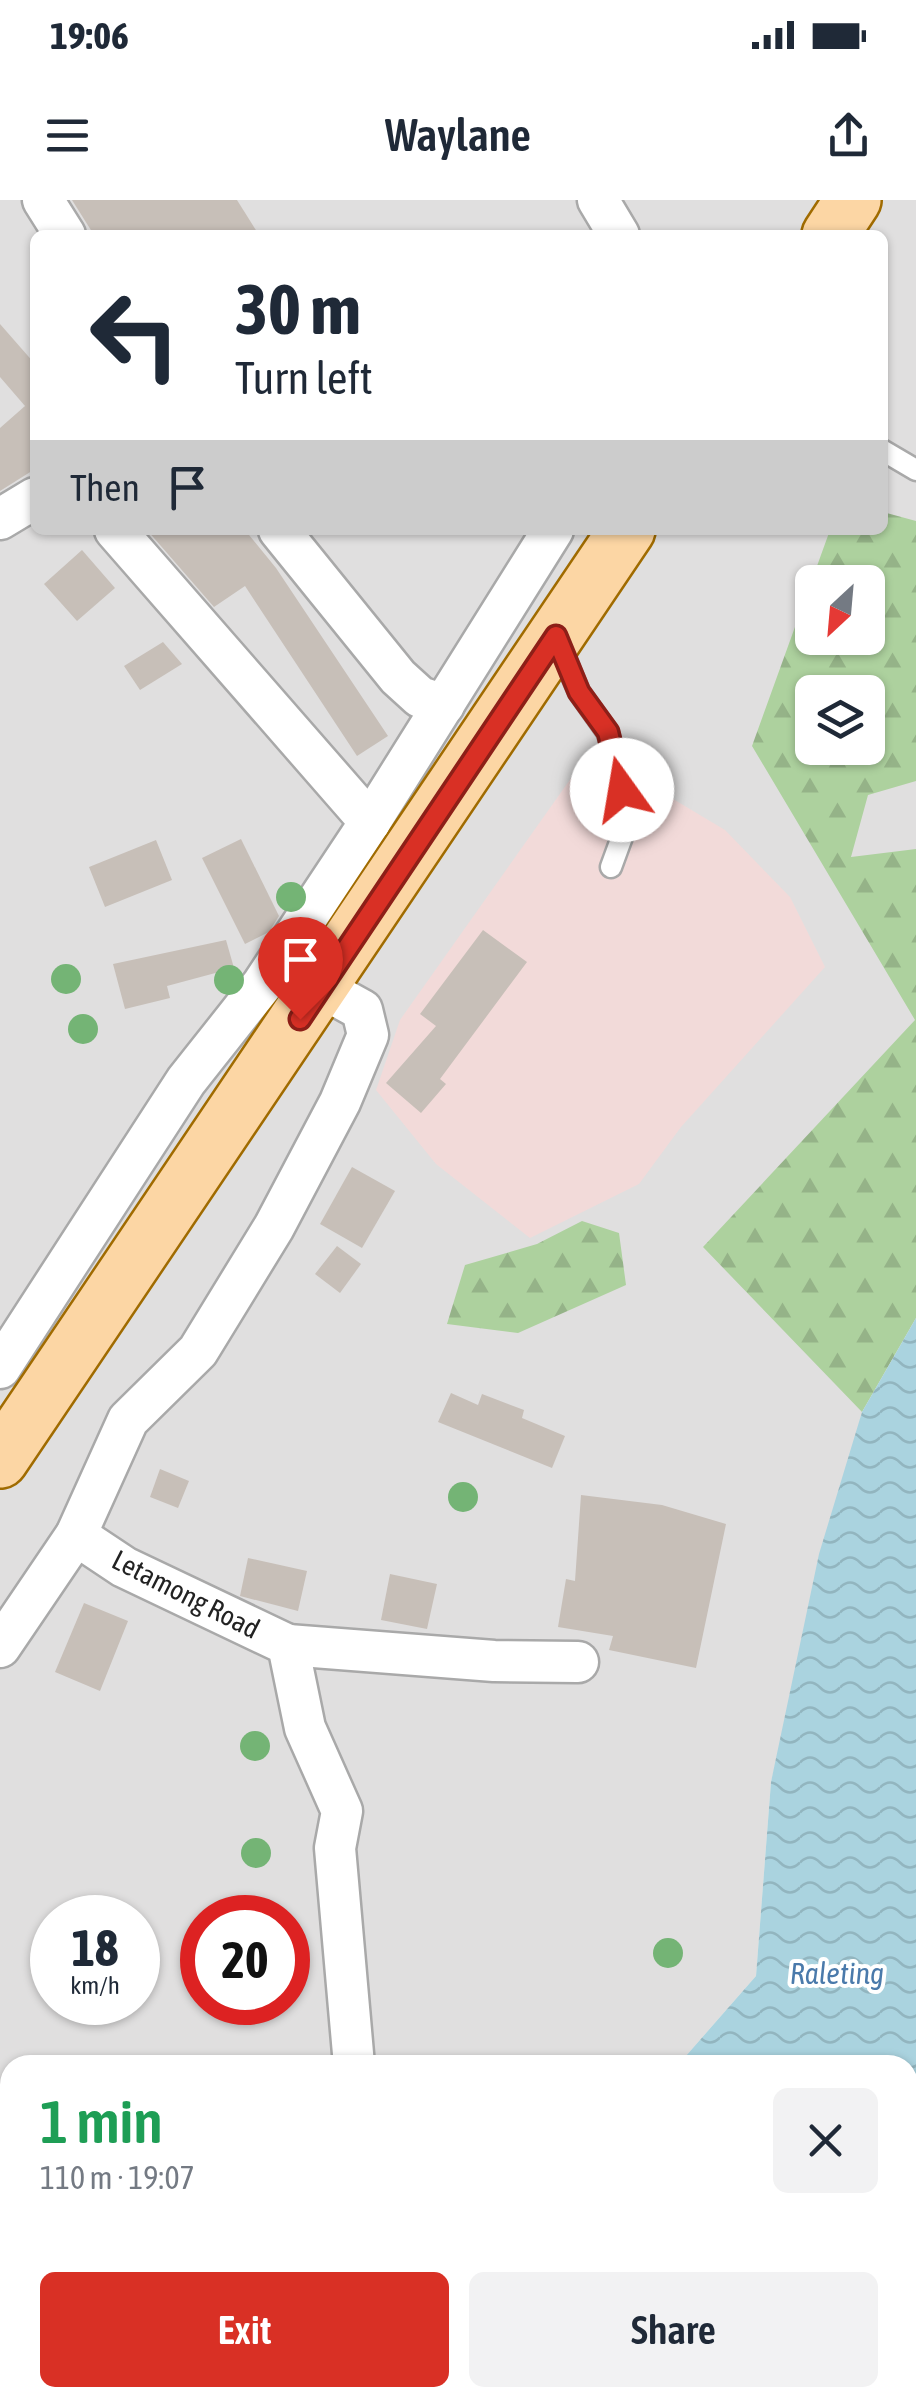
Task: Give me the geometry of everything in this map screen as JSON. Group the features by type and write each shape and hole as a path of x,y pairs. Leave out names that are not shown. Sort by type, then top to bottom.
{"main road":[{"path":"833,230 852,200"},
{"path":"0,1460 322,988 623,535"}],"street":[{"path":"42,200 63,230"},
{"path":"598,200 616,230"},
{"path":"0,519 30,501"},
{"path":"119,535 343,796 370,822"},
{"path":"283,535 398,677 420,697 444,705"},
{"path":"0,1368 186,1082 262,985 370,822 551,535"},
{"path":"0,1647 76,1535 128,1420 198,1351 274,1227 340,1102 368,1035 362,1010 322,988"},
{"name":"Letamong Road","path":"76,1535 124,1567 288,1646 305,1728 342,1811 334,1848 353,2055"},
{"path":"288,1646 494,1661 578,1662"}],"lane":[{"path":"888,454 916,470"},
{"path":"556,636 579,692 608,732 626,826 610,866"}],"shaded area":[{"path":"0,200 916,200 916,1318 862,1412 771,1782 756,1976 687,2055 0,2055"},
{"path":"591,750 725,830 790,897 825,967 681,1127 639,1184 530,1238 436,1164 376,1090 400,1020"}],"green space":[{"path":"888,513 916,521 916,781 868,795 851,857 916,849 916,1318 862,1412 703,1247 915,1020 752,746 795,627 795,655 885,655 885,565 817,565 828,535 888,535"},
{"path":"582,1221 619,1233 626,1285 518,1333 447,1324 465,1265 537,1244"}],"water":[{"name":"Raleting","path":"916,1318 916,2055 687,2055 756,1976 771,1782 819,1554 862,1412"}],"building":[{"path":"72,200 237,200 256,230 91,230"},
{"path":"0,324 30,358 30,472 0,491 0,428 25,406 0,377"},
{"path":"151,535 249,535 276,568 388,736 357,756 245,586 214,607"},
{"path":"82,550 115,588 77,621 44,584"},
{"path":"163,642 182,664 140,690 124,666"},
{"path":"241,839 279,916 269,932 245,944 202,858"},
{"path":"156,840 172,880 105,907 89,867"},
{"path":"483,930 527,962 440,1079 446,1084 421,1113 386,1083 436,1026 420,1014"},
{"path":"226,940 234,968 167,986 170,998 125,1009 113,964"},
{"path":"352,1167 395,1191 362,1248 320,1224"},
{"path":"337,1246 361,1264 340,1293 315,1274"},
{"path":"451,1393 478,1405 482,1394 524,1410 522,1418 565,1436 552,1468 438,1422"},
{"path":"160,1469 189,1481 178,1508 150,1497"},
{"path":"581,1495 662,1505 726,1524 696,1668 609,1650 613,1636 558,1627 566,1579 575,1581"},
{"path":"248,1558 307,1571 298,1611 240,1596"},
{"path":"390,1574 437,1584 427,1629 381,1620"},
{"path":"84,1603 128,1621 100,1691 55,1672"}],"route":[{"path":"300,1019 556,636 579,692 608,732 622,790"}]}
